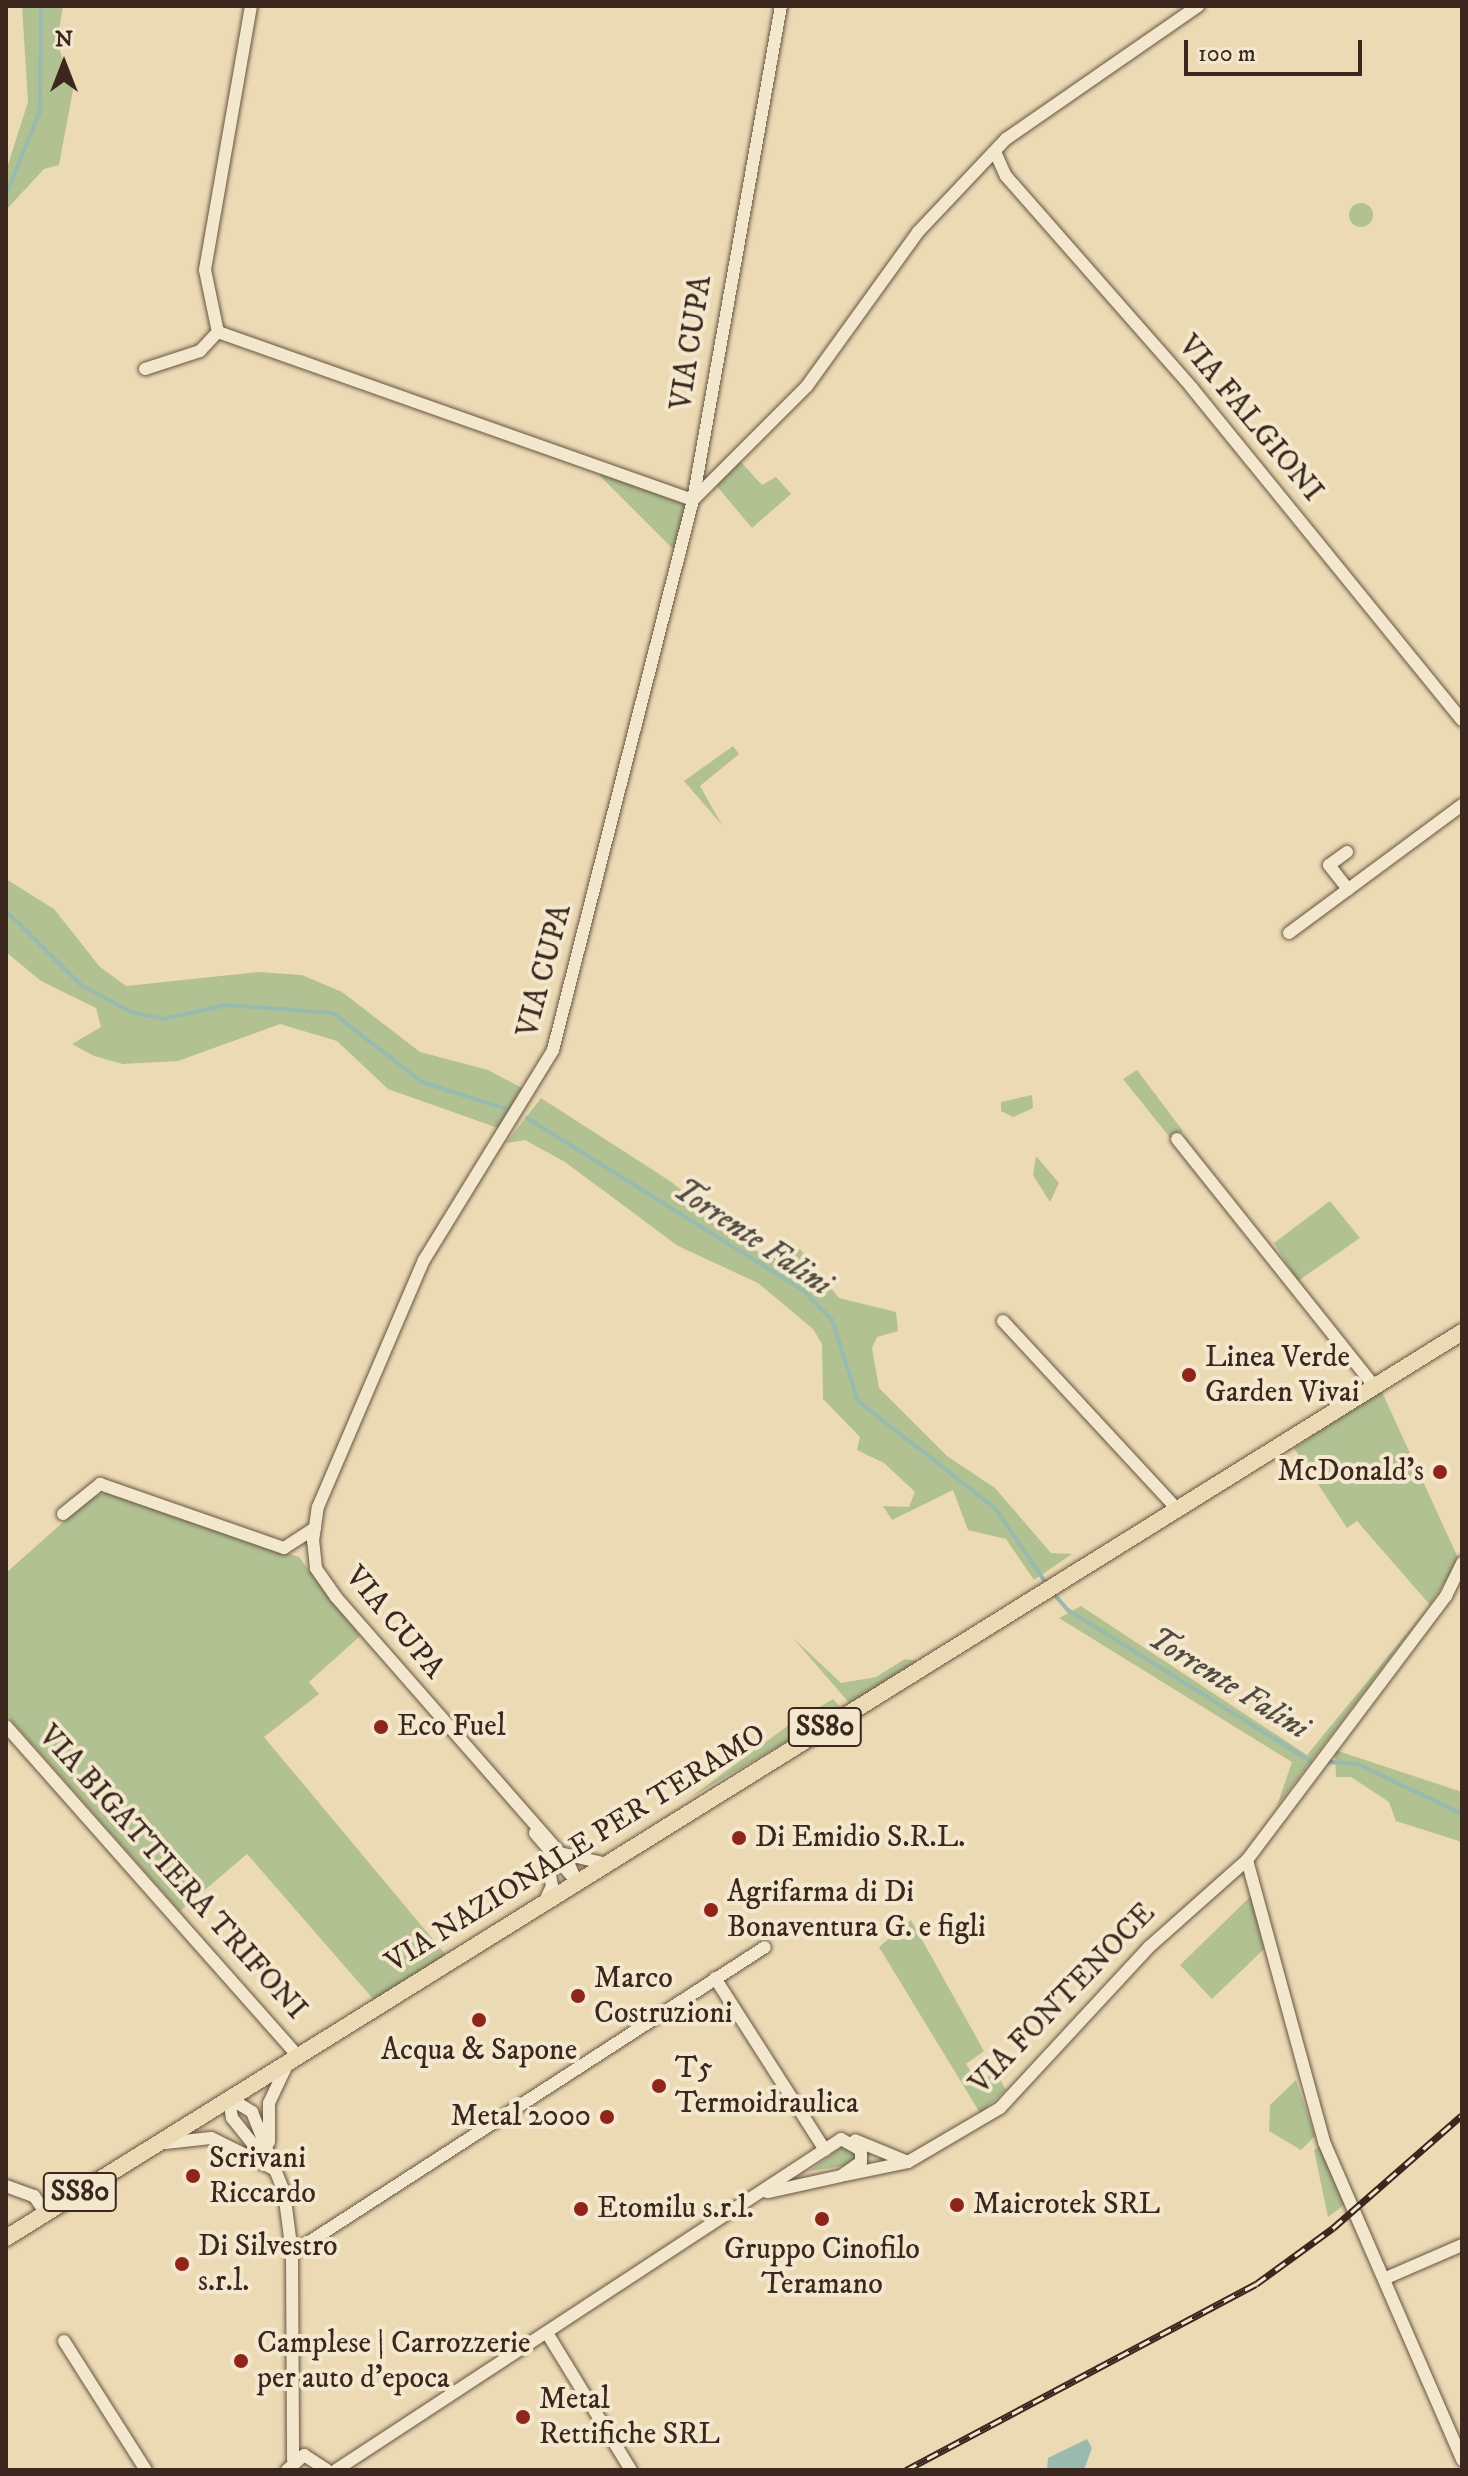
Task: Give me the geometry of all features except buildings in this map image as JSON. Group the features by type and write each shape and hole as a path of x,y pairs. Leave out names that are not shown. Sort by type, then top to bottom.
{"main road":[{"name":"VIA NAZIONALE PER TERAMO","path":"6,2238 1462,1332"}],"street":[{"path":"218,332 205,270 251,6"},
{"name":"VIA CUPA","path":"577,1882 336,1597 316,1568 315,1528 424,1260 553,1050 693,500 781,6"},
{"path":"218,332 693,500 807,386 918,232 996,154 1068,92 1198,6"},
{"name":"VIA FALGIONI","path":"996,154 1006,176 1192,388 1462,720"},
{"path":"145,369 200,351 218,332"},
{"path":"1289,933 1462,805"},
{"path":"1347,852 1329,865 1348,889"},
{"path":"1177,1139 1375,1387"},
{"path":"1003,1321 1177,1509"},
{"path":"63,1514 100,1484 284,1548 315,1528"},
{"name":"VIA FONTENOCE","path":"768,2192 908,2162 1000,2108 1149,1947 1247,1860 1446,1596 1462,1563"},
{"name":"VIA BIGATTIERA TRIFONI","path":"6,1726 294,2058"},
{"path":"552,1853 586,1865 614,1859"},
{"name":"VIA CUPA","path":"544,1902 552,1886 552,1853"},
{"path":"1247,1860 1301,2075 1462,2460"},
{"path":"292,2253 765,1947"},
{"path":"715,1978 825,2150"},
{"path":"273,2169 269,2103 294,2058"},
{"path":"229,2098 232,2118 273,2169"},
{"path":"229,2098 252,2112 273,2169 292,2253 297,2426 289,2467 347,2461"},
{"path":"153,2146 211,2138 273,2169"},
{"name":"VIA FONTENOCE","path":"336,2470 768,2192 841,2139 855,2140"},
{"path":"855,2140 908,2162"},
{"path":"841,2176 861,2162 855,2140"},
{"path":"6,2186 34,2196 46,2213"},
{"path":"1386,2278 1462,2245"},
{"path":"547,2333 631,2470"},
{"path":"64,2341 146,2470"},
{"path":"297,2426 320,2462"}],"green space":[{"path":"22,6 63,6 57,42 73,90 59,165 44,169 6,210 6,171 28,102"},
{"path":"1361,203 1369,207 1373,215 1369,223 1361,227 1353,223 1349,215 1353,207"},
{"path":"739,460 762,485 776,477 791,494 752,528 715,484"},
{"path":"598,469 687,501 675,551 601,477"},
{"path":"733,746 739,754 700,786 722,825 684,781"},
{"path":"6,879 54,909 100,967 126,986 258,972 302,975 342,992 420,1052 488,1070 522,1088 498,1128 388,1089 337,1041 280,1024 178,1061 123,1064 94,1056 72,1044 101,1027 96,1008 41,981 6,952"},
{"path":"1137,1070 1183,1131 1172,1140 1123,1079"},
{"path":"1032,1095 1033,1108 1013,1117 1001,1111 1001,1102"},
{"path":"541,1098 670,1181 761,1254 781,1260 800,1249 839,1298 896,1312 898,1331 877,1337 872,1348 879,1388 947,1456 995,1488 1051,1553 1072,1554 1034,1580 1006,1539 968,1530 953,1490 892,1520 883,1506 909,1507 915,1492 884,1463 857,1450 860,1437 823,1399 822,1344 813,1329 758,1283 678,1246 565,1162 525,1140 506,1143"},
{"path":"1036,1156 1059,1183 1050,1202 1033,1175"},
{"path":"1330,1201 1360,1238 1298,1281 1274,1243"},
{"path":"1381,1390 1459,1560 1430,1605 1357,1521 1347,1528 1294,1448"},
{"path":"109,1492 299,1557 360,1636 309,1682 319,1694 264,1737 446,1955 374,2000 247,1854 180,1911 6,1714 6,1573 90,1498"},
{"path":"1430,1605 1277,1806 1292,1762 1059,1618 1081,1606 1307,1755"},
{"path":"793,1638 841,1683 876,1677 905,1659 918,1661 851,1705"},
{"path":"833,1699 842,1709 688,1799 789,1725"},
{"path":"1335,1750 1462,1792 1462,1842 1396,1821 1389,1802 1351,1777 1336,1777"},
{"path":"1252,1895 1264,1949 1212,1999 1180,1965"},
{"path":"911,1920 984,2051 966,2064 979,2083 995,2071 1006,2090 980,2113 879,1947"},
{"path":"1296,2080 1315,2136 1301,2150 1269,2131 1270,2105"},
{"path":"846,2144 858,2158 852,2165 809,2171"},
{"path":"1320,2146 1345,2204 1328,2217 1314,2150"}],"water":[{"path":"1087,2439 1092,2448 1084,2470 1047,2470 1048,2458"}],"waterway":[{"name":"Torrente Falini","path":"6,195 40,111 41,6"},
{"name":"Torrente Falini","path":"6,911 81,985 131,1012 163,1019 226,1005 333,1013 422,1082 509,1110"},
{"name":"Torrente Falini","path":"527,1118 805,1292 832,1320 858,1401 995,1508 1048,1586"},
{"name":"Torrente Falini","path":"1053,1593 1068,1610 1310,1761"},
{"name":"Torrente Falini","path":"1328,1762 1358,1764 1462,1814"}],"railway":[{"path":"906,2470 1256,2284 1333,2228 1462,2115"}],"place":[{"name":"Linea Verde Garden Vivai","path":"1189,1375"},
{"name":"McDonald's","path":"1440,1472"},
{"name":"Eco Fuel","path":"381,1727"},
{"name":"Di Emidio S.R.L.","path":"739,1838"},
{"name":"Agrifarma di Di Bonaventura G. e figli","path":"711,1910"},
{"name":"Marco Costruzioni","path":"578,1996"},
{"name":"Acqua & Sapone","path":"479,2020"},
{"name":"T5 Termoidraulica","path":"659,2086"},
{"name":"Metal 2000","path":"607,2117"},
{"name":"Scrivani Riccardo","path":"193,2176"},
{"name":"Maicrotek SRL","path":"957,2205"},
{"name":"Etomilu s.r.l.","path":"581,2209"},
{"name":"Gruppo Cinofilo Teramano","path":"822,2219"},
{"name":"Di Silvestro s.r.l.","path":"182,2264"},
{"name":"Camplese | Carrozzerie per auto d'epoca","path":"241,2361"},
{"name":"Metal Rettifiche SRL","path":"523,2417"}]}
